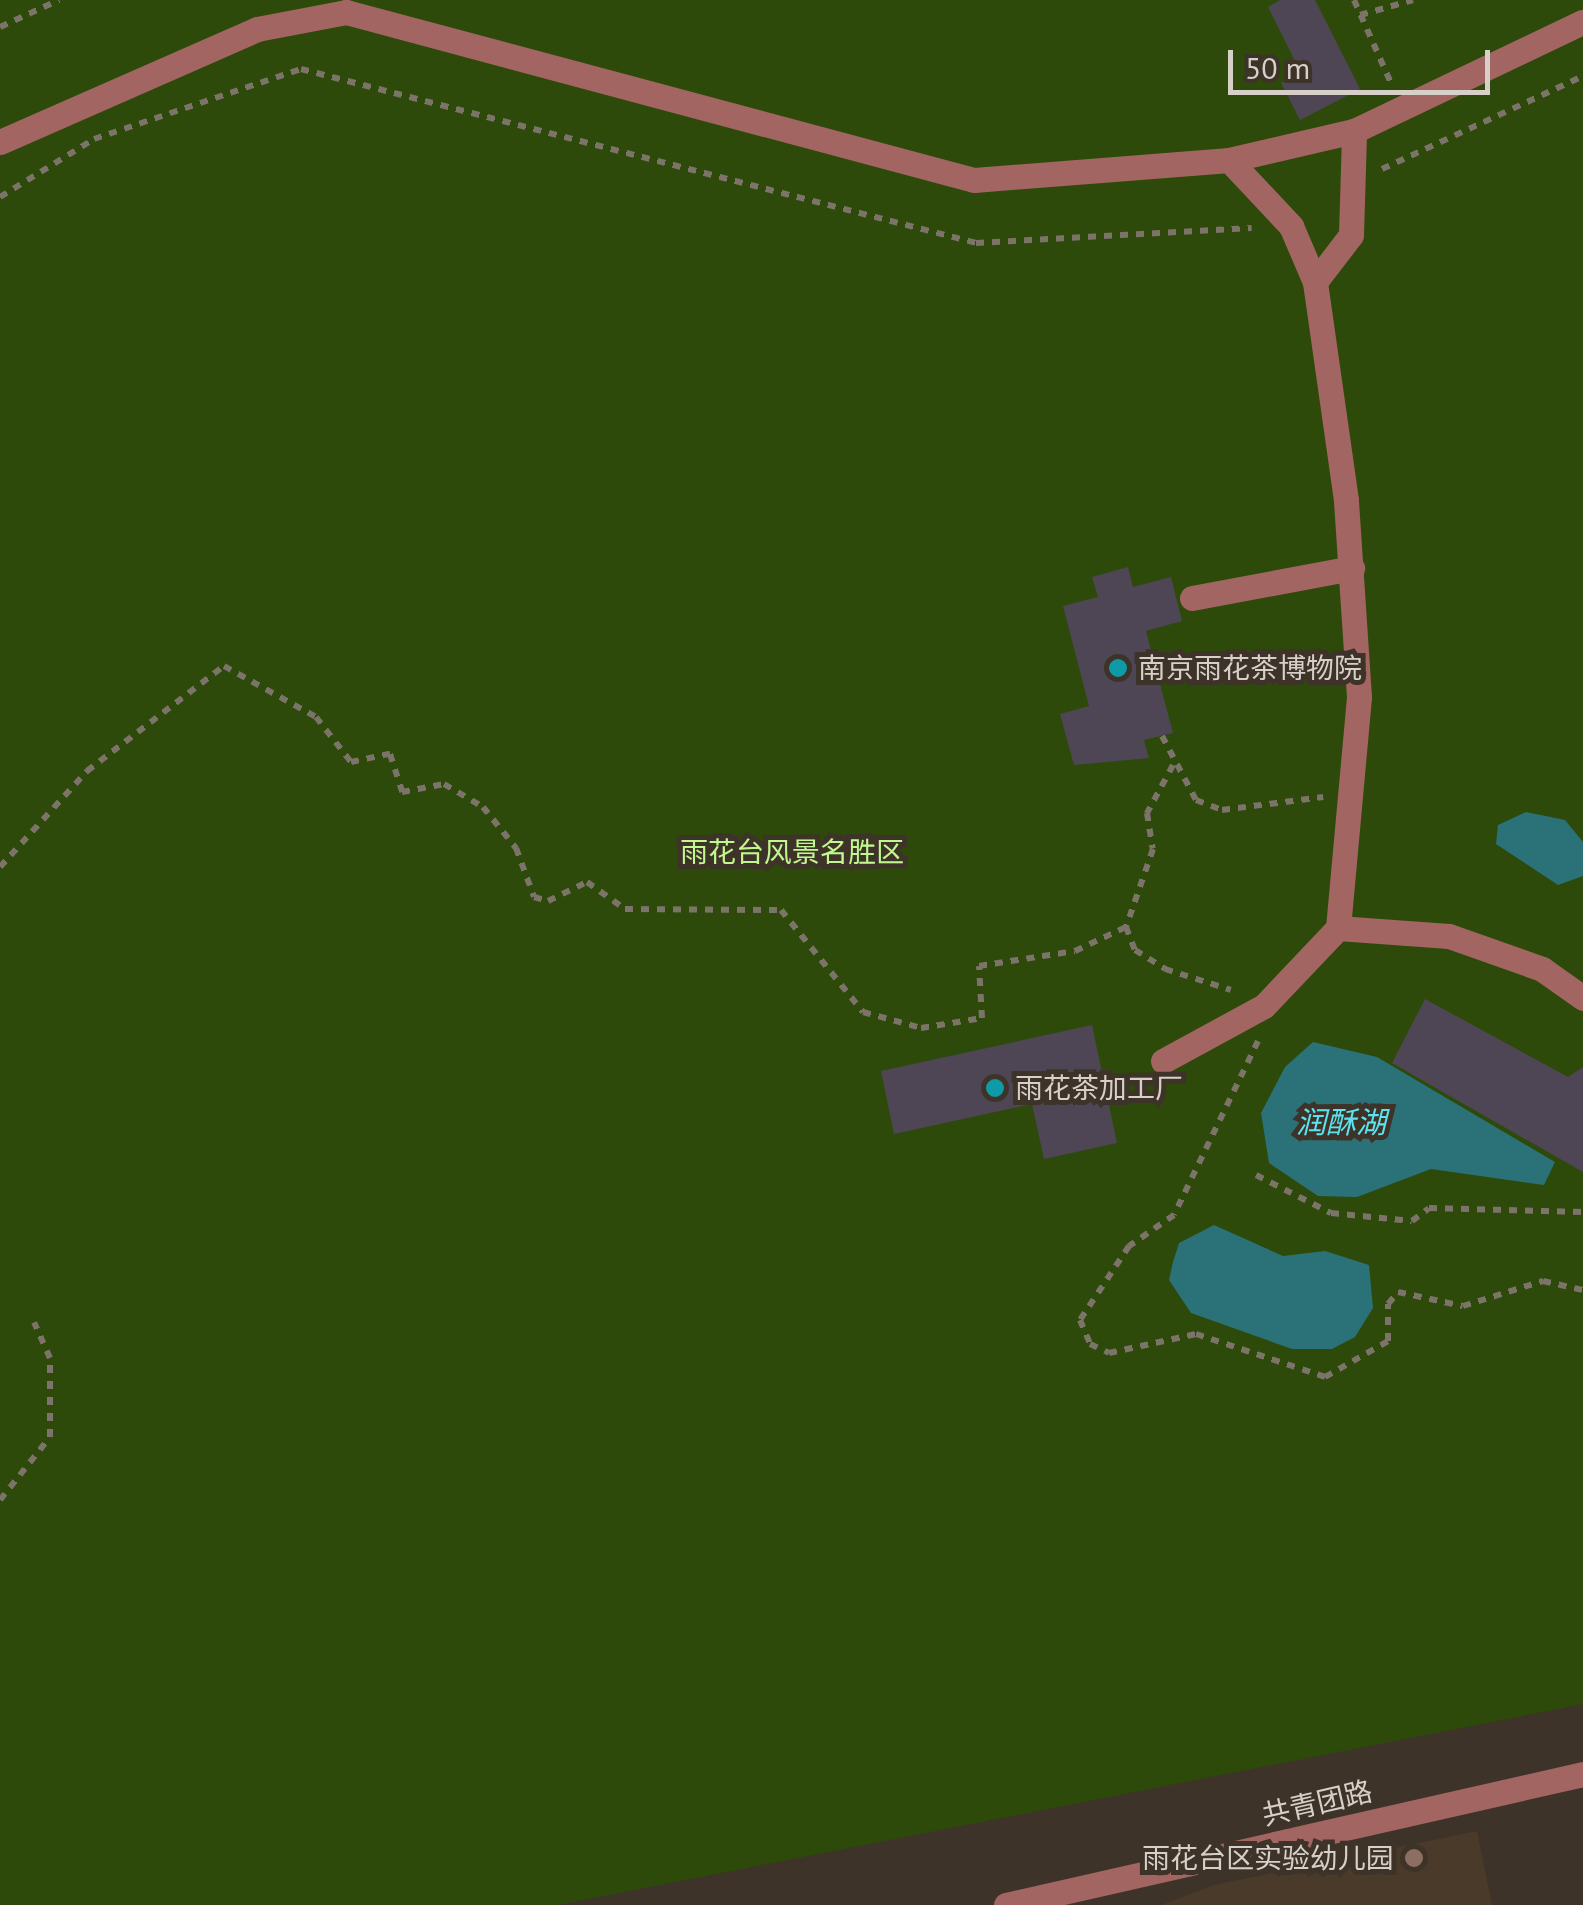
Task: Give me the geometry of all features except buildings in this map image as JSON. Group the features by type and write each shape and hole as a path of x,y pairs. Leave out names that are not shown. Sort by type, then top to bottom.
{"street":[{"path":"0,142 257,29 346,12 974,180 1230,160 1354,132 1583,22"},
{"path":"1315,282 1352,236 1358,180 1354,132"},
{"path":"1162,1061 1264,1006 1338,928 1358,697 1352,568 1315,282 1291,226 1230,160"},
{"path":"1192,598 1352,568"},
{"path":"1338,928 1448,936 1542,969 1583,998"},
{"name":"共青团路","path":"1006,1905 1583,1774"},
{"path":"1120,1879 1125,1905"}],"path":[{"path":"0,27 59,0"},
{"path":"1354,0 1402,107"},
{"path":"1360,15 1413,0"},
{"path":"0,197 94,138 301,69 976,243 1291,226"},
{"path":"1358,180 1583,76"},
{"path":"0,867 87,770 224,666 316,717 351,762 390,754 402,792 444,784 483,808 516,848 534,897 548,901 587,882 625,908 781,910 862,1012 922,1028 982,1018 979,966 1076,950 1126,927"},
{"path":"1162,736 1173,765 1196,800 1222,810 1292,802"},
{"path":"1173,765 1146,813 1153,849 1126,927 1135,950 1165,970 1264,1006 1256,1052 1174,1215 1129,1246 1080,1320 1090,1344 1109,1353 1196,1334 1325,1377 1388,1341 1388,1304 1398,1292 1462,1306 1543,1281 1583,1290"},
{"path":"1256,1175 1331,1213 1412,1221 1429,1208 1583,1212"},
{"path":"0,1500 50,1438 50,1358 34,1322"}],"shaded area":[{"name":"雨花台区实验幼儿园","path":"1477,1831 1492,1905 1161,1905 1214,1885"}],"green space":[{"name":"雨花台风景名胜区","path":"0,0 1583,0 1583,1704 558,1905 0,1905"}],"water":[{"path":"1526,812 1565,820 1583,842 1583,876 1558,885 1496,844 1498,825"},
{"name":"润酥湖","path":"1313,1042 1377,1057 1555,1162 1544,1185 1431,1169 1357,1197 1318,1196 1269,1163 1261,1113 1285,1067"},
{"path":"1214,1225 1283,1256 1325,1251 1369,1265 1373,1308 1355,1337 1332,1349 1292,1349 1191,1313 1169,1280 1173,1262 1179,1243"}],"place":[{"name":"南京雨花茶博物院","path":"1118,668"},
{"name":"雨花茶加工厂","path":"995,1088"},
{"name":"雨花台区实验幼儿园","path":"1414,1858"}]}
